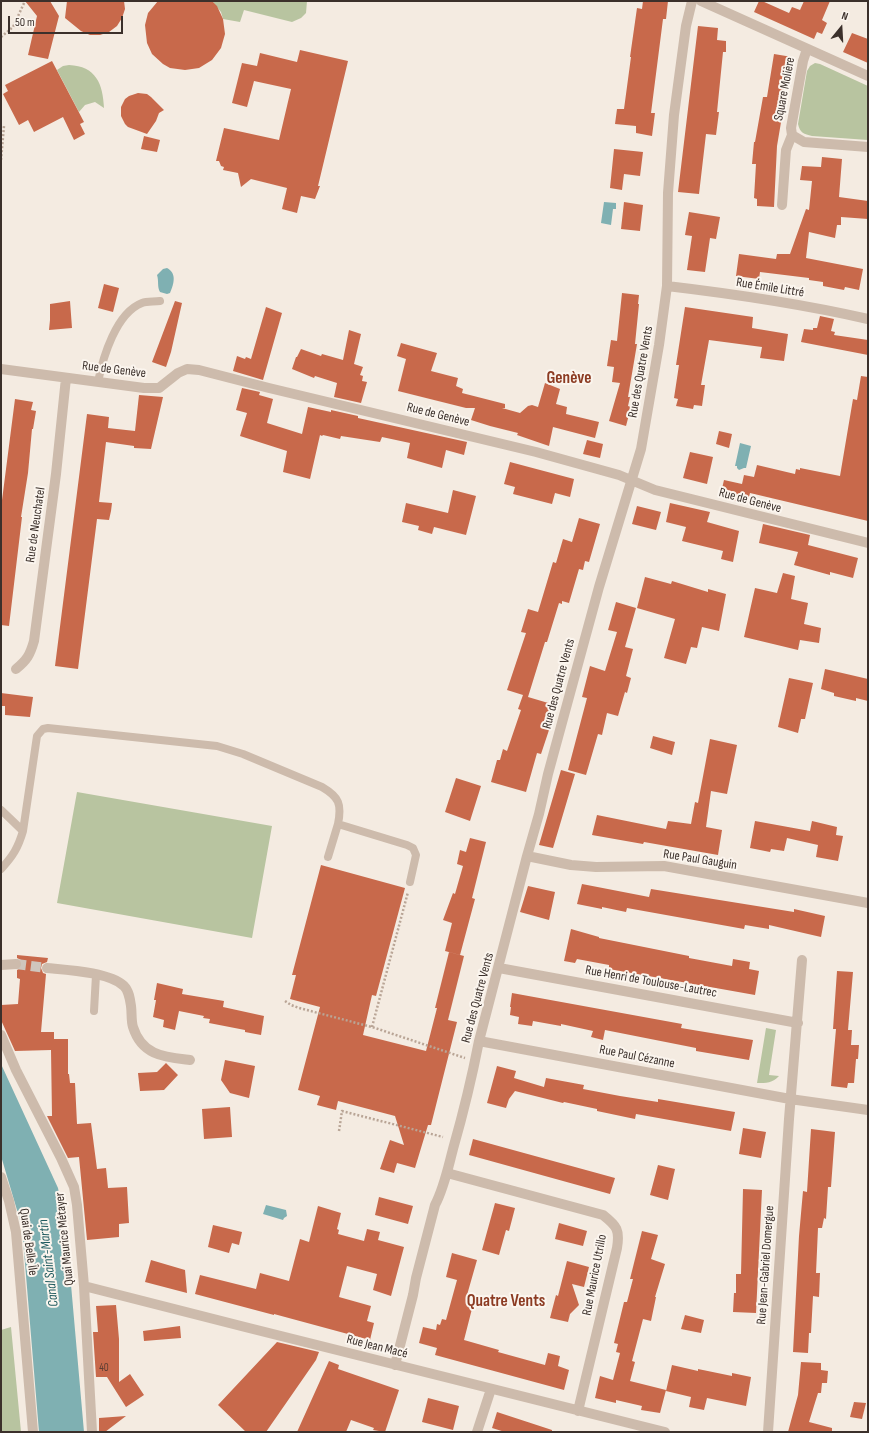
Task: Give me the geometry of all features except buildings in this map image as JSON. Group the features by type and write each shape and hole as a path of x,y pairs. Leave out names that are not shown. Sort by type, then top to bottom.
{"street":[{"name":"Rue des Quatre Vents","path":"395,1365 435,1205 440,1196 455,1140 527,856 599,586 641,449 668,286 668,194 674,115 686,26 692,1"},
{"name":"Square Molière","path":"701,1 868,76"},
{"name":"Square Molière","path":"782,205 786,150 792,135 791,128 803,61 807,49"},
{"name":"Square Molière","path":"792,135 804,142 868,147"},
{"name":"Rue Émile Littré","path":"668,286 796,304 868,319"},
{"name":"Rue de Genève","path":"1,369 144,388 159,388 178,372 187,369 199,370 536,452 619,475 655,490 868,543"},
{"name":"Rue de Neuchatel","path":"16,669 26,660 31,652 34,641 56,474 66,378"},
{"name":"Rue Paul Gauguin","path":"527,856 571,865 596,867 664,866 868,903"},
{"name":"Rue Jean-Gabriel Domergue","path":"768,1432 790,1099 798,1022 802,960"},
{"path":"1,965 16,964"},
{"path":"47,968 108,977 117,981 125,987 130,996 133,1026 139,1040 147,1049 156,1054 190,1060"},
{"name":"Rue Henri de Toulouse-Lautrec","path":"499,968 798,1022"},
{"name":"Quai Maurice Métayer","path":"1,1035 16,1070 51,1137 74,1188 77,1205 84,1286 92,1432"},
{"name":"Rue Paul Cézanne","path":"479,1041 790,1099"},
{"path":"790,1099 868,1110"},
{"name":"Rue Maurice Utrillo","path":"446,1173 603,1215 614,1224 619,1236 617,1248 578,1411"},
{"name":"Quai de Belle Île","path":"1,1177 16,1232 33,1432"},
{"name":"Rue Jean Macé","path":"84,1286 578,1411 637,1429 665,1432"},
{"path":"477,1432 491,1389"}],"lane":[{"path":"98,382 107,349 123,319 133,307 143,302 160,301"},
{"path":"1,869 12,857 19,846 23,831 37,736 43,729 48,728 217,746 243,754 322,786 332,793 339,801 341,810 328,857"},
{"path":"1,810 23,831"},
{"path":"338,824 413,848 416,855 410,882"},
{"path":"94,1011 96,975"}],"path":[{"path":"1,37 13,27 25,1"},
{"path":"1,160 4,126"},
{"path":"372,1027 410,882"},
{"path":"284,1001 291,1006 372,1027 475,1062"},
{"path":"339,1131 342,1111 455,1140"}],"green space":[{"path":"212,1 307,1 306,13 301,18 292,22 244,10 240,22 223,19 221,12"},
{"path":"815,63 868,86 868,140 812,136 801,131 798,124 807,71 810,66"},
{"path":"63,66 78,66 92,73 100,84 104,108 95,102 85,105 79,112 57,70"},
{"path":"77,792 272,826 252,938 57,903"},
{"path":"766,1028 776,1030 769,1075 779,1076 766,1083 757,1083"},
{"path":"11,1327 21,1432 1,1432 1,1330"}],"water":[{"path":"604,202 616,203 616,209 613,209 611,225 601,223"},
{"path":"167,268 172,273 174,279 170,293 167,294 160,292 157,275 163,269"},
{"path":"740,443 751,446 746,468 739,470 737,466 735,466"},
{"name":"Canal Saint-Martin","path":"1,1064 58,1188 66,1228 84,1432 39,1432 22,1227 1,1156"},
{"path":"266,1205 286,1210 287,1216 283,1220 263,1214"}],"tunnel":[{"path":"16,964 47,968"}],"district":[{"name":"Genève","path":"569,379"},
{"name":"Quatre Vents","path":"506,1302"}]}
